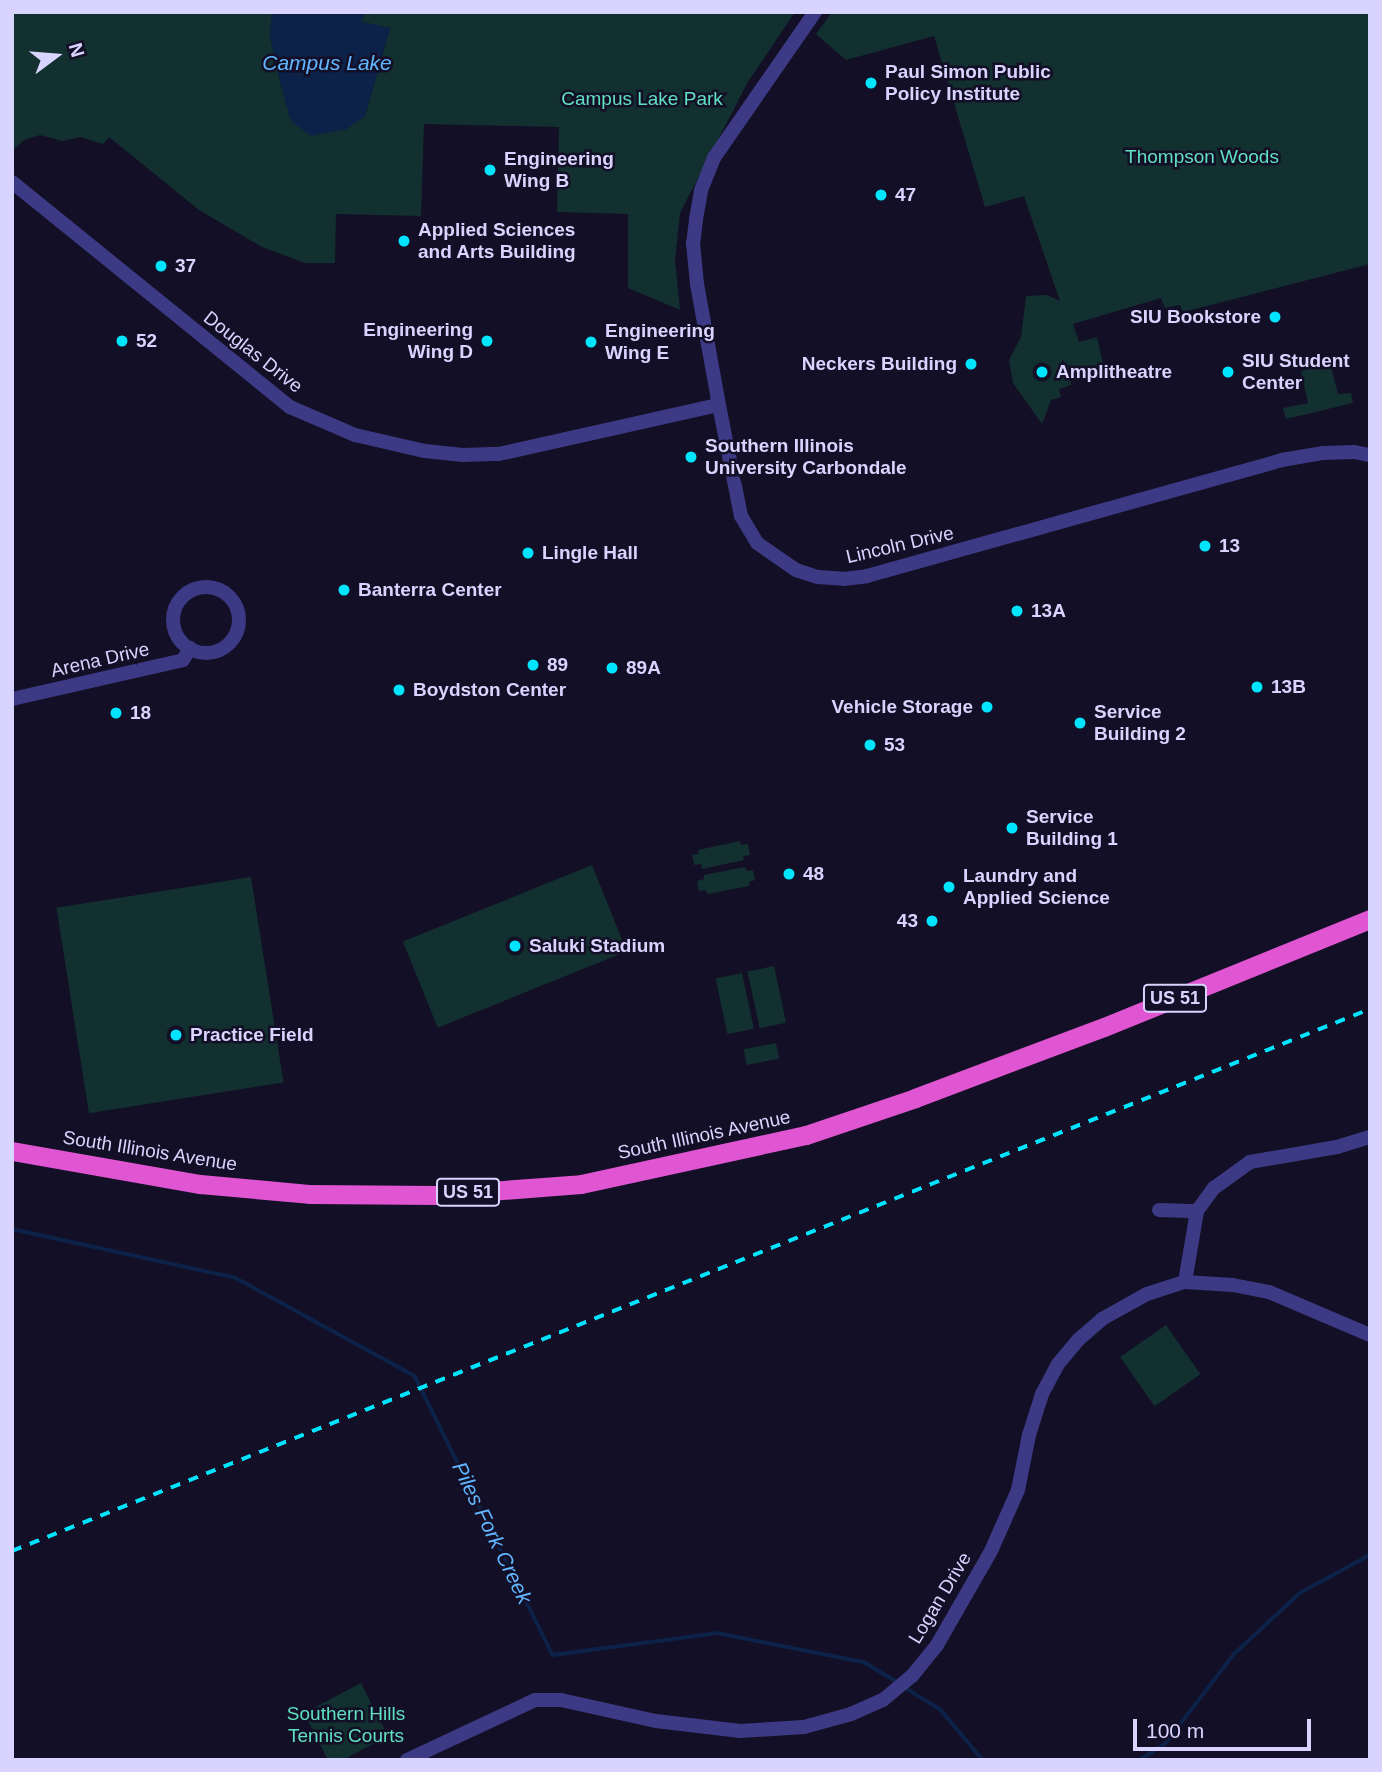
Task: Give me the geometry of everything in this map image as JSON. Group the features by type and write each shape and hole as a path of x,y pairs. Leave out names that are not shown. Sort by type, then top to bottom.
{"highway":[{"name":"South Illinois Avenue","path":"12,1151 200,1184 309,1194 436,1195 581,1184 806,1135 915,1098 1104,1027 1370,919"}],"street":[{"name":"Lincoln Drive","path":"815,12 714,158 701,191 693,243 697,284 741,516 757,543 796,570 818,577 844,579 939,558 1282,460 1333,453 1370,455"},
{"name":"Douglas Drive","path":"12,182 290,407 355,435 425,451 463,455 499,454 719,405"},
{"name":"Arena Drive","path":"203,587 224,593 237,610 237,630 233,639 212,652 190,649 180,641 173,622 175,608 181,598 203,587"},
{"name":"Arena Drive","path":"12,699 183,660 190,649"},
{"path":"1185,1282 1197,1212 1214,1188 1250,1162 1337,1147 1370,1136"},
{"path":"1159,1210 1197,1212"},
{"name":"Logan Drive","path":"407,1760 535,1700 561,1700 656,1721 740,1731 804,1727 851,1714 883,1700 906,1680 937,1646 991,1551 1018,1490 1029,1435 1042,1394 1058,1364 1078,1340 1121,1306 1185,1282 1233,1285 1269,1292 1370,1335"}],"green space":[{"name":"Campus Lake Park","path":"12,12 272,12 270,34 275,62 290,118 294,123 365,116 390,28 362,22 364,12 795,12 748,82 680,213 675,261 680,310 628,288 628,214 557,212 559,127 424,124 421,216 336,214 335,263 305,263 262,247 199,210 109,137 103,144 80,137 62,141 40,135 24,140 12,151"},
{"name":"Thompson Woods","path":"832,12 1370,12 1370,264 1183,312 1180,305 1165,308 1161,298 1073,324 1079,342 1097,337 1104,368 1070,377 1071,385 1059,389 1061,397 1051,400 1042,424 1013,383 1009,360 1021,337 1026,296 1047,295 1060,301 1024,196 985,207 934,36 846,60 816,34"},
{"path":"1330,363 1338,394 1351,393 1353,403 1286,419 1283,408 1308,403 1301,371"},
{"path":"740,841 741,845 748,844 750,855 743,856 744,860 702,869 701,864 694,865 692,855 699,854 698,850"},
{"name":"Saluki Stadium","path":"592,865 627,951 438,1028 403,941"},
{"path":"745,867 747,871 753,870 755,880 749,882 749,886 708,894 706,890 699,891 697,881 704,879 704,875"},
{"name":"Practice Field","path":"251,877 284,1082 89,1113 56,908"},
{"path":"774,966 786,1023 760,1028 748,972"},
{"path":"742,973 754,1029 727,1034 716,979"},
{"path":"776,1043 779,1059 747,1065 744,1049"},
{"path":"1166,1325 1200,1374 1155,1406 1120,1357"},
{"name":"Southern Hills Tennis Courts","path":"361,1683 388,1736 343,1760 328,1760 304,1713"}],"water":[{"name":"Campus Lake","path":"272,12 364,12 362,22 390,28 365,116 347,129 311,136 294,123 290,118 275,62 270,34"}],"waterway":[{"name":"Piles Fork Creek","path":"12,1229 236,1278 415,1376 553,1655 717,1633 864,1662 897,1682"},
{"name":"Piles Fork Creek","path":"1140,1760 1165,1744 1234,1654 1300,1593 1370,1555"},
{"name":"Piles Fork Creek","path":"906,1688 940,1709 983,1760"}],"railway":[{"path":"12,1551 1370,1009"}],"place":[{"name":"Paul Simon Public Policy Institute","path":"871,83"},
{"name":"Engineering Wing B","path":"490,170"},
{"name":"47","path":"881,195"},
{"name":"Applied Sciences and Arts Building","path":"404,241"},
{"name":"37","path":"161,266"},
{"name":"SIU Bookstore","path":"1275,317"},
{"name":"52","path":"122,341"},
{"name":"Engineering Wing D","path":"487,341"},
{"name":"Engineering Wing E","path":"591,342"},
{"name":"Neckers Building","path":"971,364"},
{"name":"Amplitheatre","path":"1042,372"},
{"name":"SIU Student Center","path":"1228,372"},
{"name":"Southern Illinois University Carbondale","path":"691,457"},
{"name":"13","path":"1205,546"},
{"name":"Lingle Hall","path":"528,553"},
{"name":"Banterra Center","path":"344,590"},
{"name":"13A","path":"1017,611"},
{"name":"89","path":"533,665"},
{"name":"89A","path":"612,668"},
{"name":"13B","path":"1257,687"},
{"name":"Boydston Center","path":"399,690"},
{"name":"Vehicle Storage","path":"987,707"},
{"name":"18","path":"116,713"},
{"name":"Service Building 2","path":"1080,723"},
{"name":"53","path":"870,745"},
{"name":"Service Building 1","path":"1012,828"},
{"name":"48","path":"789,874"},
{"name":"Laundry and Applied Science","path":"949,887"},
{"name":"43","path":"932,921"},
{"name":"Saluki Stadium","path":"515,946"},
{"name":"Practice Field","path":"176,1035"}]}
